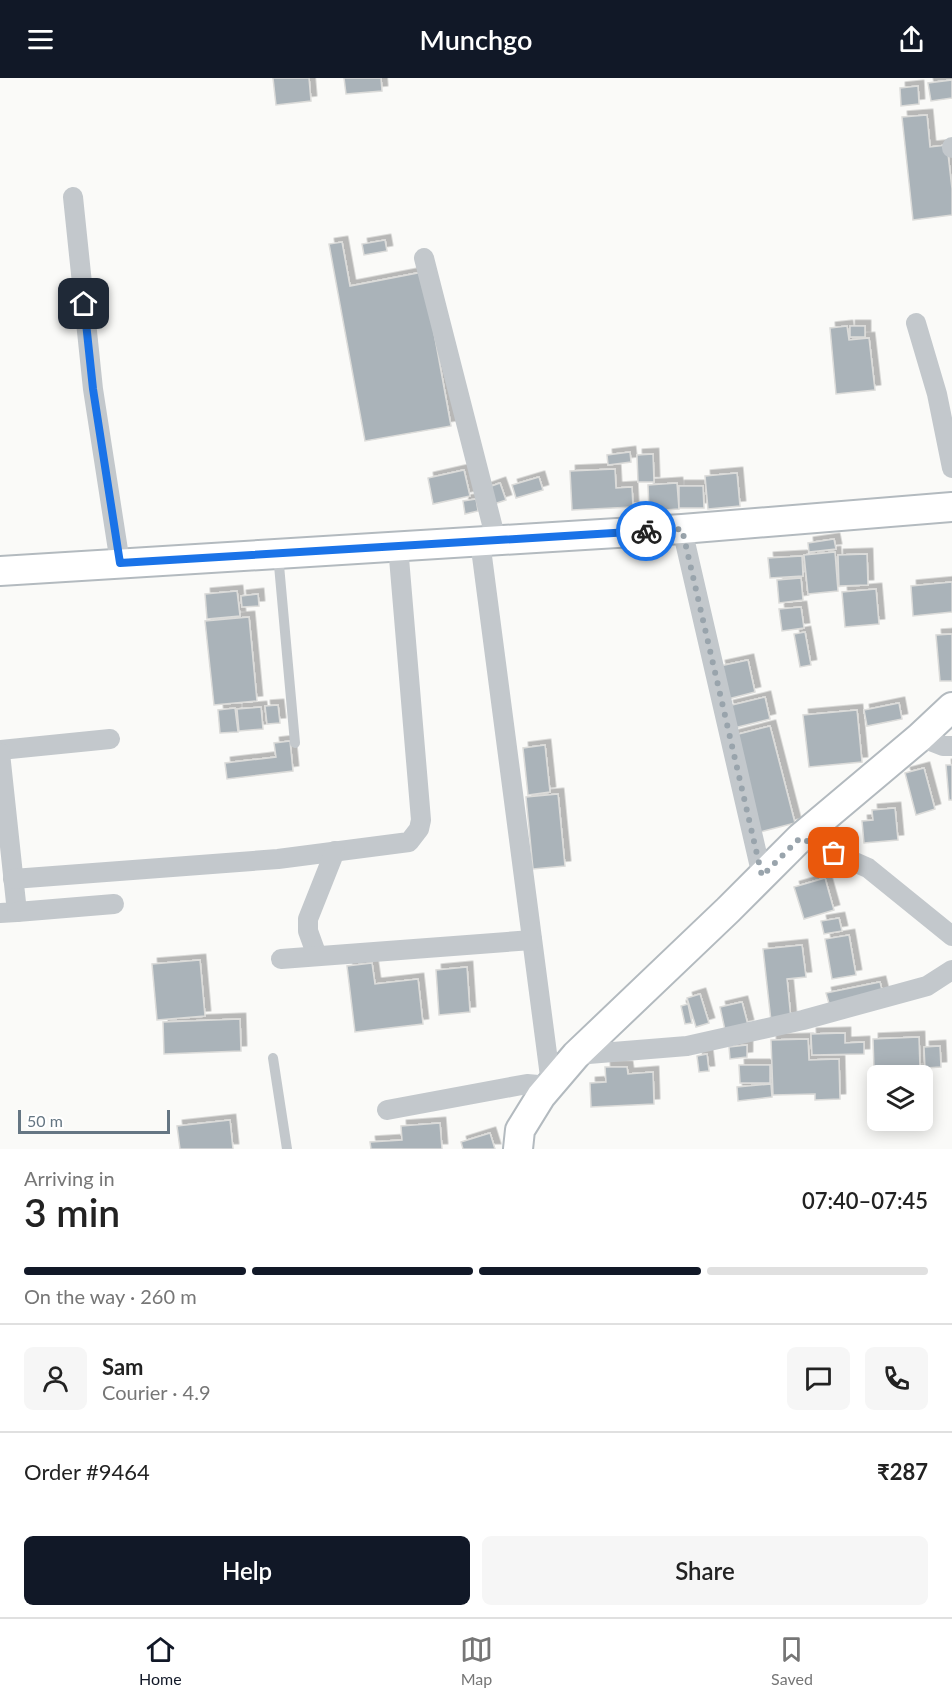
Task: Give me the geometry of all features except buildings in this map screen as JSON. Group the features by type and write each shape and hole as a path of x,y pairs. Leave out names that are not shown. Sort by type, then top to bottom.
{"street":[{"path":"73,197 93,389 120,563"},
{"path":"424,258 488,541 550,1085"},
{"path":"916,323 937,394 952,468"},
{"path":"0,571 682,529 952,507"},
{"path":"682,529 762,876"},
{"path":"13,879 278,859 410,842 419,830 421,820 398,546"},
{"path":"518,1149 520,1130 550,1085 576,1055 800,838 920,737 952,707"},
{"path":"920,737 943,746 952,746"},
{"path":"110,739 0,752 13,879 9,912 114,903"},
{"path":"800,838 868,868 952,936"},
{"path":"317,956 308,931 308,919 335,851"},
{"path":"281,958 532,940"},
{"path":"576,1055 687,1046 792,1023 927,986 952,970"},
{"path":"387,1110 527,1084 550,1085"}],"lane":[{"path":"278,554 296,743"},
{"path":"273,1058 287,1149"}],"way so far":[{"path":"646,531 682,529 762,876 800,838 834,853"}],"route":[{"path":"84,304 93,389 120,563 646,531"}]}
